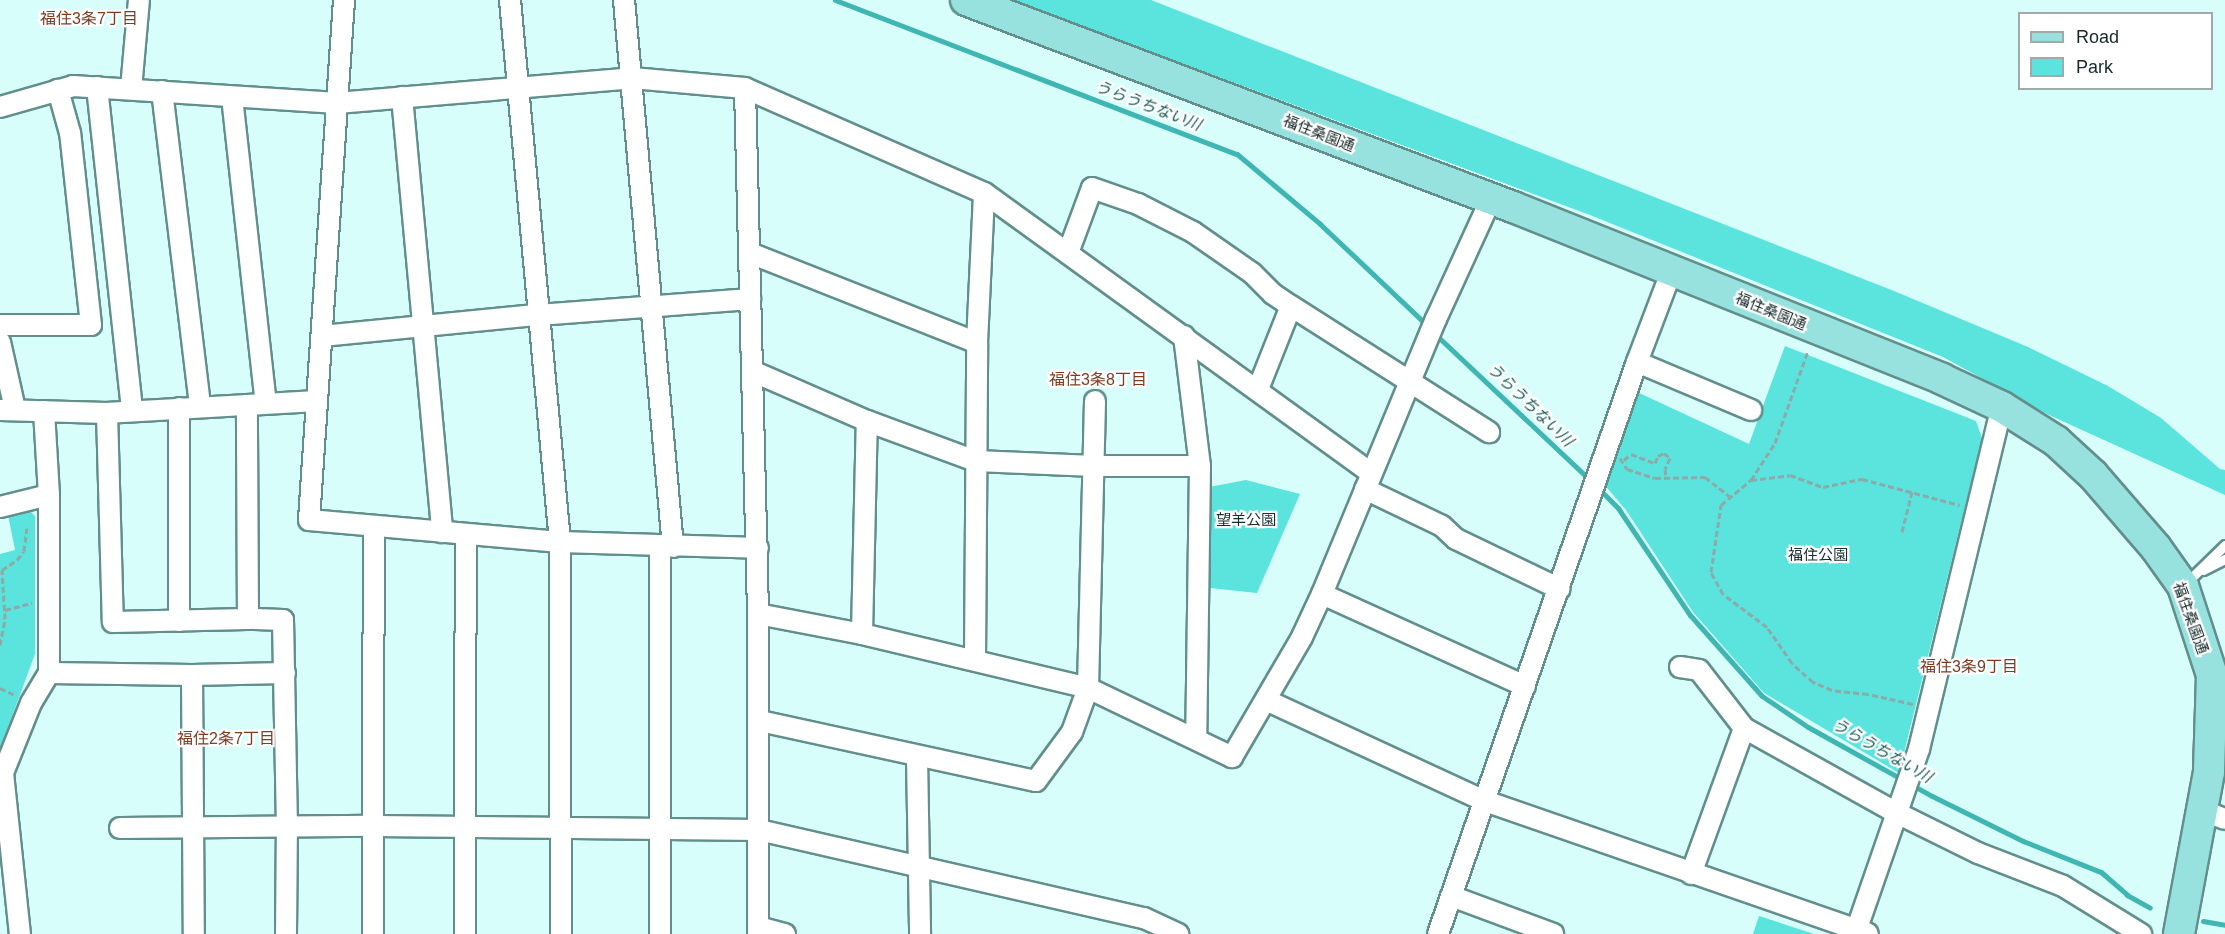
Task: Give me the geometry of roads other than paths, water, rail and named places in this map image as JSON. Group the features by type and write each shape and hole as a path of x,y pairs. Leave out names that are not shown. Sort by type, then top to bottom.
{"main road":[{"name":"福住桑園通","path":"966,0 1491,199 1942,379 2002,407 2056,441 2093,475 2156,548 2190,579 2212,675 2210,772 2214,815 2179,934"}],"street":[{"path":"131,89 139,0"},
{"path":"344,0 309,520 560,542 758,548"},
{"path":"510,0 560,542 561,934"},
{"path":"624,0 650,306 667,546 660,934"},
{"path":"0,107 73,86 337,103 632,78 745,88 984,193 1258,390 1368,481 1442,526 1456,539 1560,589"},
{"path":"97,87 132,410"},
{"path":"745,88 758,548 760,721 758,930 786,934"},
{"path":"0,325 91,325 70,133 58,90"},
{"path":"162,91 200,407"},
{"path":"402,97 442,532"},
{"path":"232,98 256,404 248,619"},
{"path":"1068,254 1092,188 1138,204 1194,232 1252,273 1273,294 1290,306 1489,432"},
{"path":"975,660 977,344 984,193"},
{"path":"758,614 862,634 1088,688 1232,757 1302,638 1428,337 1491,199"},
{"path":"750,254 977,344"},
{"path":"1438,934 1599,473 1616,455 1637,362 1672,270"},
{"path":"322,336 538,315 750,299"},
{"path":"1258,390 1290,306"},
{"path":"1184,336 1200,466 1196,739"},
{"path":"0,342 8,410 107,412 317,401"},
{"path":"1637,362 1751,410"},
{"path":"752,371 867,421 976,461 1094,466 1200,466"},
{"path":"760,721 917,757 1036,781 1072,732 1088,688 1095,401"},
{"path":"1266,700 1485,801 1860,933 1897,813 1906,792 1929,707 2002,407"},
{"path":"179,408 179,621"},
{"path":"20,934 3,772 32,703 49,673 49,495 44,411"},
{"path":"107,412 113,622 283,620 287,828 286,934"},
{"path":"862,634 867,421"},
{"path":"0,507 49,495"},
{"path":"373,934 374,526"},
{"path":"465,934 466,535"},
{"path":"1322,594 1525,686"},
{"path":"1680,667 1699,669 1744,728 1897,813 1978,853 2063,886 2141,934"},
{"path":"49,673 192,675 285,673"},
{"path":"192,675 194,934"},
{"path":"1691,874 1744,728"},
{"path":"917,757 917,865 920,934"},
{"path":"120,828 374,826 759,830 1144,918 1178,934"},
{"path":"1451,896 1553,934"}],"lane":[{"path":"2190,579 2225,544"},
{"path":"2190,579 2225,560"}],"waterway":[{"name":"うらうちない川","path":"835,0 1237,154 1320,224 1429,327"},
{"name":"うらうちない川","path":"1435,334 1592,482"},
{"name":"うらうちない川","path":"1599,489 1618,508 1690,615 1762,696 1808,727 1932,796 2023,841 2101,872 2127,895 2150,908"},
{"name":"うらうちない川","path":"2203,921 2225,925"}],"district":[{"name":"福住3条7丁目","path":"89,19"},
{"name":"福住3条8丁目","path":"1098,380"},
{"name":"福住3条9丁目","path":"1969,667"},
{"name":"福住2条7丁目","path":"226,739"}],"park label":[{"name":"望羊公園","path":"1246,520"},
{"name":"福住公園","path":"1818,555"}]}
